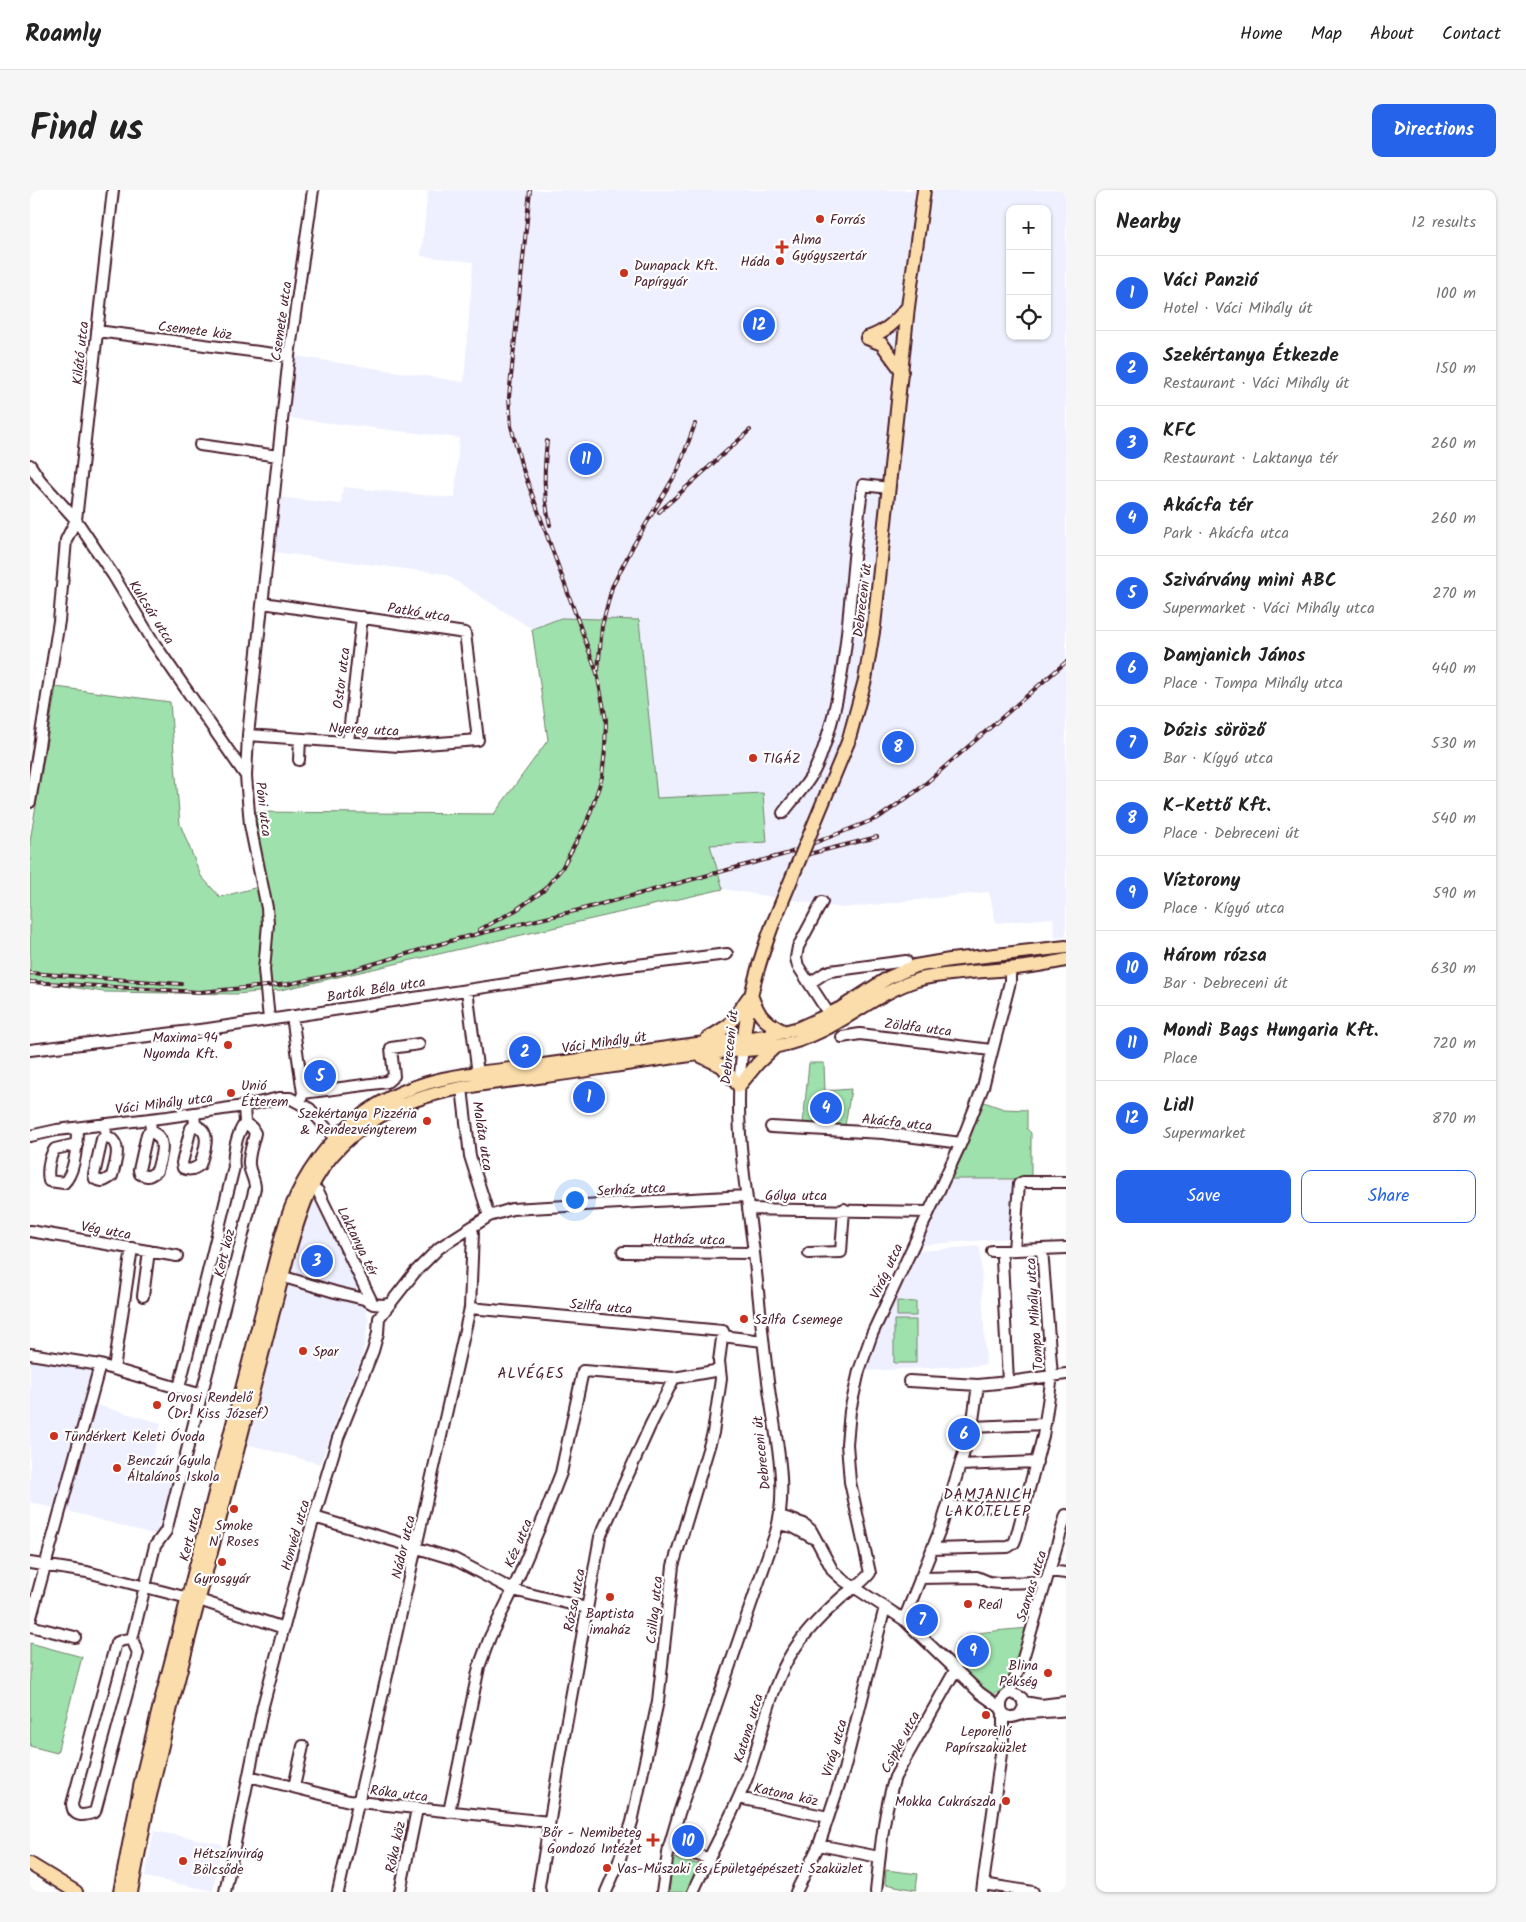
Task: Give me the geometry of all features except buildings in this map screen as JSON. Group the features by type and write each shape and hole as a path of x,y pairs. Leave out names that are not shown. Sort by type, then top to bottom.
{"main road":[{"name":"Debreceni út","path":"743,1044 751,994 758,966 772,926 848,742 869,661 880,585 908,307 924,190"},
{"path":"902,371 882,344 867,338 891,327 908,307"},
{"path":"743,1044 785,1032 829,1014 875,985 915,966 950,960 1066,947"},
{"path":"743,1044 776,1046 795,1042 824,1031 889,992 917,980 952,973 1010,968 1066,960"},
{"name":"Debreceni út","path":"698,1049 729,1026 751,994"},
{"path":"751,994 758,1013 768,1023 785,1032"},
{"name":"Váci Mihály út","path":"338,1141 367,1111 397,1094 428,1083 478,1074 743,1044"},
{"path":"698,1049 722,1066 739,1086 758,1063 776,1046"},
{"name":"Váci Mihály út","path":"338,1141 396,1106 428,1094 698,1049"},
{"name":"Kert utca","path":"124,1890 150,1794 194,1599 277,1274 309,1189 338,1141"},
{"path":"30,1864 76,1892"},
{"path":"110,1892 124,1890"}],"street":[{"name":"Kilátó utca","path":"30,802 59,621 66,540 76,520 113,190"},
{"name":"Csemete utca","path":"263,603 289,356 313,190"},
{"name":"Csemete köz","path":"96,331 289,356"},
{"path":"200,444 278,456"},
{"name":"Kulcsár utca","path":"30,465 40,480 76,520 113,575 154,643 246,776"},
{"path":"784,813 814,772 829,732 841,684 849,626 858,516 863,485 889,488"},
{"name":"Patkó utca","path":"263,603 466,633 478,740"},
{"name":"Póni utca","path":"263,603 248,735 246,776 250,825 267,908 268,924 264,970 269,1019"},
{"name":"Ostor utca","path":"348,742 362,617"},
{"name":"Nyereg utca","path":"248,735 399,746 478,740"},
{"path":"299,760 300,739"},
{"path":"822,902 798,947 796,958 798,966 829,1014"},
{"name":"Bartók Béla utca","path":"30,1050 208,1029 612,968 727,954"},
{"path":"810,983 825,972 906,961"},
{"name":"Virág utca","path":"854,1588 870,1572 850,1482 848,1444 850,1411 859,1371 872,1334 961,1143 983,1087 1010,982 1010,968"},
{"path":"467,990 478,1074"},
{"path":"292,1016 302,1098 338,1141"},
{"name":"Zöldfa utca","path":"842,1037 860,1034 991,1050"},
{"name":"Váci Mihály utca","path":"30,1136 244,1106 279,1098 302,1098 387,1082 394,1076 391,1048 419,1044"},
{"name":"Debreceni út","path":"662,1892 669,1847 679,1813 779,1520 782,1482 746,1196 740,1127 739,1086 743,1044"},
{"name":"Maláta utca","path":"462,1088 470,1156 489,1216"},
{"name":"Kert köz","path":"179,1388 234,1167 233,1159 241,1128 245,1123 244,1106"},
{"path":"194,1113 195,1125"},
{"path":"150,1119 151,1132"},
{"name":"Kert köz","path":"132,1639 155,1546 166,1531 255,1188 255,1179 248,1162 255,1133 245,1123"},
{"path":"105,1124 106,1136"},
{"name":"Akácfa utca","path":"771,1127 883,1133 961,1143"},
{"path":"77,1128 77,1144"},
{"path":"234,1167 250,1170"},
{"path":"1014,1250 1019,1184 1023,1182 1066,1182"},
{"name":"Laktanya tér","path":"318,1191 379,1318"},
{"name":"Serház utca","path":"489,1216 512,1208 746,1196"},
{"name":"Gólya utca","path":"748,1209 844,1209 929,1212"},
{"name":"Gólya utca","path":"809,1253 841,1252 844,1209"},
{"path":"379,1318 415,1272 439,1248 489,1216"},
{"name":"Nádor utca","path":"338,1892 470,1308 473,1233 471,1228"},
{"name":"Vég utca","path":"30,1231 177,1256"},
{"path":"114,1369 132,1248"},
{"path":"992,1251 1066,1248"},
{"name":"Tompa Mihály utca","path":"932,1548 1008,1547 1014,1543 1016,1538 1037,1462 1052,1376 1042,1249"},
{"path":"143,1296 149,1251"},
{"name":"Hatház utca","path":"623,1252 754,1253"},
{"name":"Tompa Mihály utca","path":"1002,1259 1008,1382"},
{"name":"Laktanya tér","path":"277,1274 364,1299 373,1304"},
{"path":"373,1304 384,1305 391,1303"},
{"name":"Szilfa utca","path":"470,1308 724,1333 763,1339"},
{"name":"Honvéd utca","path":"225,1892 263,1706 314,1517 338,1438 373,1351 378,1333 379,1318"},
{"name":"Csillag utca","path":"606,1892 632,1822 658,1701 673,1566 713,1433 721,1379 720,1370 724,1333"},
{"path":"30,1354 100,1365 202,1394"},
{"path":"30,1621 100,1365"},
{"path":"674,1378 720,1370"},
{"name":"Kéz utca","path":"449,1812 479,1667 490,1637 513,1590 561,1473 583,1371 674,1378"},
{"name":"Tompa Mihály utca","path":"909,1381 978,1384 1066,1374"},
{"name":"Rózsa utca","path":"540,1889 549,1822 600,1537 650,1426 674,1378"},
{"path":"903,1619 947,1507 972,1427 978,1384"},
{"path":"972,1427 1045,1424"},
{"path":"960,1466 1037,1462"},
{"path":"947,1507 1025,1506"},
{"name":"Szarvas utca","path":"1021,1665 1024,1707 1009,1713 1001,1701 1021,1665 1066,1515"},
{"path":"314,1517 454,1559 513,1590 587,1608"},
{"path":"779,1520 804,1524 811,1530 833,1571 854,1588 903,1619 989,1701 1009,1713 1066,1710"},
{"path":"30,1563 87,1572 194,1599 284,1628"},
{"path":"1050,1571 1066,1573"},
{"path":"920,1578 977,1577 989,1582 999,1583 1038,1582"},
{"name":"Katona utca","path":"692,1892 739,1798 773,1692 788,1660 801,1641 842,1597 854,1588"},
{"name":"Virág utca","path":"796,1892 819,1845 844,1770 885,1607"},
{"path":"30,1626 75,1637"},
{"path":"132,1639 138,1653 95,1812 82,1816 72,1811 72,1804 116,1643 132,1639"},
{"name":"Csipke utca","path":"876,1892 879,1857 891,1790 896,1777 956,1669"},
{"path":"973,1684 991,1694 1006,1695 1041,1705 1066,1702"},
{"path":"1009,1713 1003,1739 982,1888 1033,1892"},
{"path":"294,1787 303,1746"},
{"name":"Róka utca","path":"248,1776 359,1802 549,1822"},
{"name":"Katona köz","path":"739,1798 828,1817"},
{"name":"Róka köz","path":"400,1892 417,1809"},
{"path":"819,1845 879,1857"},
{"path":"669,1847 708,1858"}],"shaded area":[{"path":"428,190 1066,190 1066,936 1055,938 1053,918 996,923 989,892 843,908 723,889 710,845 662,848 639,621 561,618 532,629 445,574 273,552 277,497 341,504 343,487 455,498 459,438 288,418 295,356 464,382 473,262 421,256"},
{"path":"951,1179 1013,1179 1011,1238 920,1245"},
{"path":"312,1195 359,1289 369,1319 362,1357 320,1464 243,1443 299,1223"},
{"path":"980,1246 986,1365 865,1371 894,1298 918,1251"},
{"name":"Tündérkert Keleti Óvoda","path":"30,1359 96,1370 57,1509 30,1502"},
{"name":"Benczúr Gyula Általános Iskola","path":"90,1403 161,1423 151,1465 175,1472 156,1535 60,1509"},
{"name":"Hétszínvirág Bölcsőde","path":"154,1831 222,1844 213,1891 145,1877"}],"green space":[{"path":"561,618 639,620 657,798 763,793 767,842 710,845 723,889 281,990 236,994 104,992 30,981 30,841 56,687 170,702 180,824 201,876 220,897 262,886 252,812 494,814 548,740 532,629"},
{"path":"809,1063 824,1063 825,1091 851,1089 845,1126 803,1124"},
{"path":"984,1102 1004,1109 1027,1110 1027,1129 1031,1133 1031,1179 951,1179"},
{"path":"897,1301 916,1302 916,1316 897,1316"},
{"path":"894,1320 916,1320 916,1363 894,1363"},
{"path":"1028,1628 1008,1687 992,1696 954,1664 953,1651 956,1641 965,1636"},
{"path":"30,1643 82,1657 57,1753 30,1746"},
{"path":"673,1858 702,1865 690,1892 669,1892"},
{"path":"886,1870 918,1874 916,1890 885,1884"}],"railway":[{"path":"479,930 516,910 543,891 562,868 586,824 594,802 602,777 605,749 606,720 597,673 521,464 511,426 509,397 530,190"},
{"path":"598,670 602,626 612,587 633,546 678,470 695,424"},
{"path":"659,512 750,430"},
{"path":"547,441 545,483 550,525"},
{"path":"30,982 199,992 289,984 346,972 457,939 579,910 786,854 878,818 918,790 1066,662"},
{"path":"797,857 877,837"},
{"path":"30,973 181,984"}],"place":[{"name":"Forrás","path":"820,219"},
{"name":"Alma Gyógyszertár","path":"782,247"},
{"name":"Háda","path":"780,261"},
{"name":"Dunapack Kft. Papírgyár","path":"624,273"},
{"name":"Lidl","path":"759,325"},
{"name":"Mondi Bags Hungaria Kft.","path":"586,459"},
{"name":"K-Kettő Kft.","path":"898,747"},
{"name":"TIGÁZ","path":"753,758"},
{"name":"Maxima-94 Nyomda Kft.","path":"228,1045"},
{"name":"Szekértanya Étkezde","path":"525,1052"},
{"name":"Szivárvány mini ABC","path":"320,1076"},
{"name":"Unió Étterem","path":"231,1093"},
{"name":"Váci Panzió","path":"589,1097"},
{"name":"Akácfa tér","path":"826,1108"},
{"name":"Szekértanya Pizzéria & Rendezvényterem","path":"427,1121"},
{"name":"KFC","path":"317,1261"},
{"name":"Szílfa Csemege","path":"744,1319"},
{"name":"Spar","path":"303,1351"},
{"name":"Orvosi Rendelő (Dr. Kiss József)","path":"157,1405"},
{"name":"Damjanich János","path":"964,1434"},
{"name":"Tündérkert Keleti Óvoda","path":"54,1436"},
{"name":"Benczúr Gyula Általános Iskola","path":"117,1468"},
{"name":"Smoke N' Roses","path":"234,1509"},
{"name":"Gyrosgyár","path":"222,1562"},
{"name":"Baptista imaház","path":"610,1597"},
{"name":"Reál","path":"968,1604"},
{"name":"Dózis söröző","path":"922,1620"},
{"name":"Víztorony","path":"973,1651"},
{"name":"Blina Pékség","path":"1048,1673"},
{"name":"Leporelló Papírszaküzlet","path":"986,1715"},
{"name":"Mokka Cukrászda","path":"1006,1801"},
{"name":"Bőr - Nemibeteg Gondozó Intézet","path":"653,1840"},
{"name":"Három rózsa","path":"688,1841"},
{"name":"Hétszínvirág Bölcsőde","path":"183,1861"},
{"name":"Vas-Műszaki és Épületgépészeti Szaküzlet","path":"607,1868"}],"district":[{"name":"ALVÉGES","path":"531,1373"},
{"name":"DAMJANICH LAKÓTELEP","path":"988,1502"}]}
